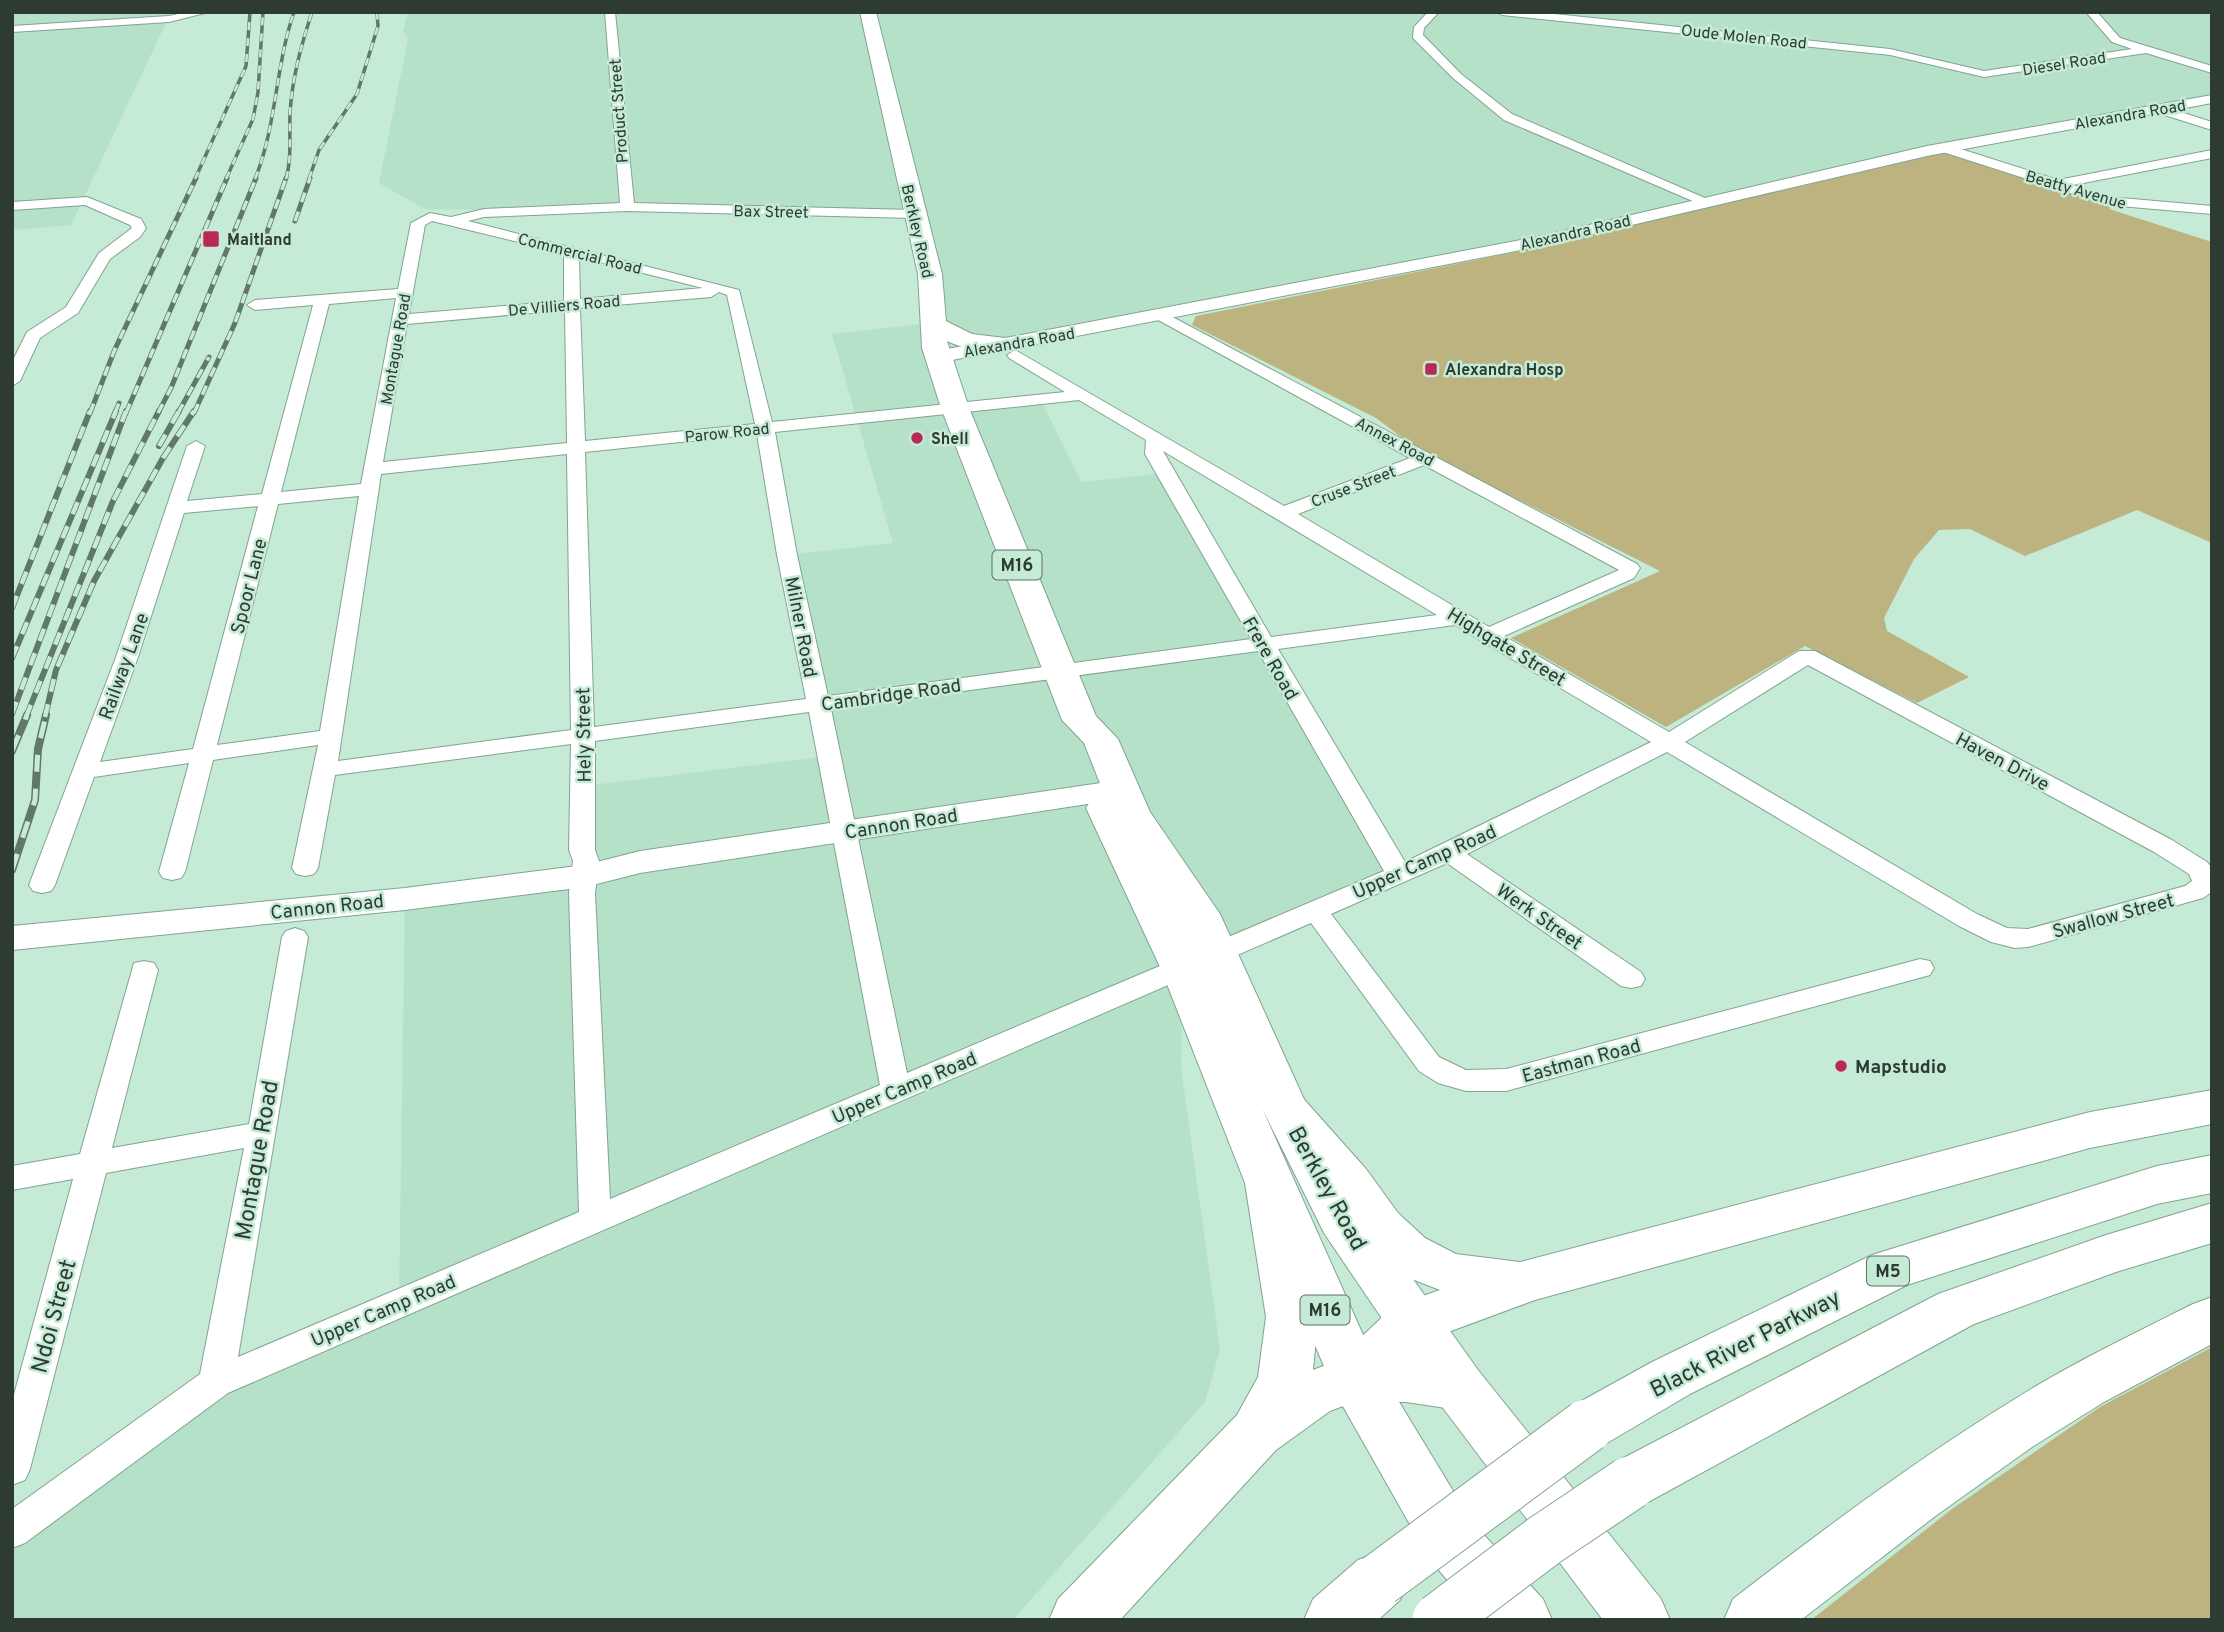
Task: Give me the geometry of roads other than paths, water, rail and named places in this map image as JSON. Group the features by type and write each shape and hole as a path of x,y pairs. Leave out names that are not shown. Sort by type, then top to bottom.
{"main road":[{"name":"Berkley Road","path":"867,12 913,214 930,274 932,324 937,357 1080,720 1100,739 1109,792 1200,960 1285,1108 1342,1219 1459,1387 1640,1620"},
{"path":"932,324 967,341 1010,350"},
{"name":"Cannon Road","path":"12,938 640,862 1109,792"},
{"name":"Cannon Road","path":"12,920 408,890"},
{"name":"Berkley Road","path":"1200,960 1269,1182 1355,1378 1451,1541 1522,1620"},
{"path":"1355,1378 1413,1322 1530,1280 2077,1133 2212,1107"},
{"path":"1285,1108 1351,1184 1380,1228 1411,1255 1452,1274 1482,1281 1530,1280"},
{"name":"Black River Parkway","path":"1334,1620 1379,1580 1587,1426 1671,1378 1890,1270 2157,1185 2212,1174"},
{"path":"1256,1433 1285,1381 1292,1317 1269,1182"},
{"path":"1439,1620 1526,1553 1630,1483 1956,1309 2106,1255 2212,1223"},
{"path":"1754,1620 1858,1537 2014,1429 2126,1363 2212,1319"},
{"path":"1079,1620 1256,1433 1311,1394 1355,1378 1406,1379 1459,1387"}],"street":[{"path":"12,29 169,19 204,12"},
{"name":"Product Street","path":"610,12 628,207"},
{"path":"1434,12 1419,27 1417,36 1457,76 1499,111 1707,202"},
{"name":"Oude Molen Road","path":"1502,12 1889,52 1984,74"},
{"path":"2091,12 2110,36 2145,50 2212,70"},
{"name":"Diesel Road","path":"1984,74 2145,50"},
{"name":"Alexandra Road","path":"937,357 1010,350 1159,316 1542,241 1945,148 2212,99"},
{"path":"2159,109 2212,126"},
{"name":"Beatty Avenue","path":"1945,148 2121,204 2212,210"},
{"path":"2058,185 2212,154"},
{"path":"12,206 93,202 136,222 138,230 104,256 72,310 33,335 12,381"},
{"name":"Bax Street","path":"451,221 484,213 628,207 913,214"},
{"name":"Commercial Road","path":"430,217 729,290"},
{"name":"Montague Road","path":"305,868 331,736 371,479 418,223 430,217"},
{"name":"Hely Street","path":"571,251 583,735 582,850 586,869 582,893 595,1218"},
{"name":"De Villiers Road","path":"400,320 729,290"},
{"name":"Milner Road","path":"729,290 734,293 765,428 817,704 846,831 896,1091"},
{"path":"256,305 405,293"},
{"name":"Spoor Lane","path":"172,872 322,299"},
{"name":"Annex Road","path":"1159,316 1629,568 1627,574 1488,635"},
{"name":"Highgate Street","path":"1010,350 1155,439 2000,936"},
{"name":"Parow Road","path":"371,479 577,448 1081,394"},
{"name":"Frere Road","path":"1155,439 1154,454 1399,874"},
{"name":"Railway Lane","path":"43,884 178,508 196,446"},
{"name":"Cruse Street","path":"1281,513 1426,458"},
{"path":"178,508 270,499 371,479"},
{"name":"Cambridge Road","path":"323,770 1459,618"},
{"name":"Upper Camp Road","path":"13,1529 216,1382 1450,853 1669,742 1807,656"},
{"name":"Haven Drive","path":"1807,656 2163,846 2198,868"},
{"path":"85,771 331,736"},
{"name":"Werk Street","path":"1450,853 1631,979"},
{"name":"Swallow Street","path":"2000,936 2028,938 2194,892 2203,886 2206,878 2198,868"},
{"name":"Eastman Road","path":"1315,910 1429,1064 1468,1083 1506,1080 1920,968"},
{"name":"Montague Road","path":"216,1382 295,937"},
{"name":"Ndoi Street","path":"12,1469 144,970"},
{"path":"12,1178 262,1133"}],"railway":[{"path":"195,179 246,66 250,12"},
{"path":"226,179 253,119 258,92 263,12"},
{"path":"255,179 268,138 283,54 294,12"},
{"path":"286,179 290,155 293,88 312,12"},
{"path":"309,179 319,150 357,94 378,26 377,12"},
{"path":"90,413 115,349 196,178"},
{"path":"126,413 227,178"},
{"path":"158,413 171,388 256,178"},
{"path":"194,413 235,323 286,178"},
{"path":"295,221 310,178"},
{"path":"178,413 209,357"},
{"path":"115,413 119,403"},
{"path":"12,608 90,411"},
{"path":"12,658 116,411"},
{"path":"12,714 126,411"},
{"path":"26,717 113,501 159,411"},
{"path":"159,446 179,411"},
{"path":"45,717 56,670 94,581 163,458 194,411"},
{"path":"12,751 27,715"},
{"path":"12,870 35,800 38,749 46,715"}],"place":[{"name":"Maitland","path":"211,239"},
{"name":"Alexandra Hosp","path":"1431,369"},
{"name":"Shell","path":"917,438"},
{"name":"Mapstudio","path":"1841,1066"}]}
